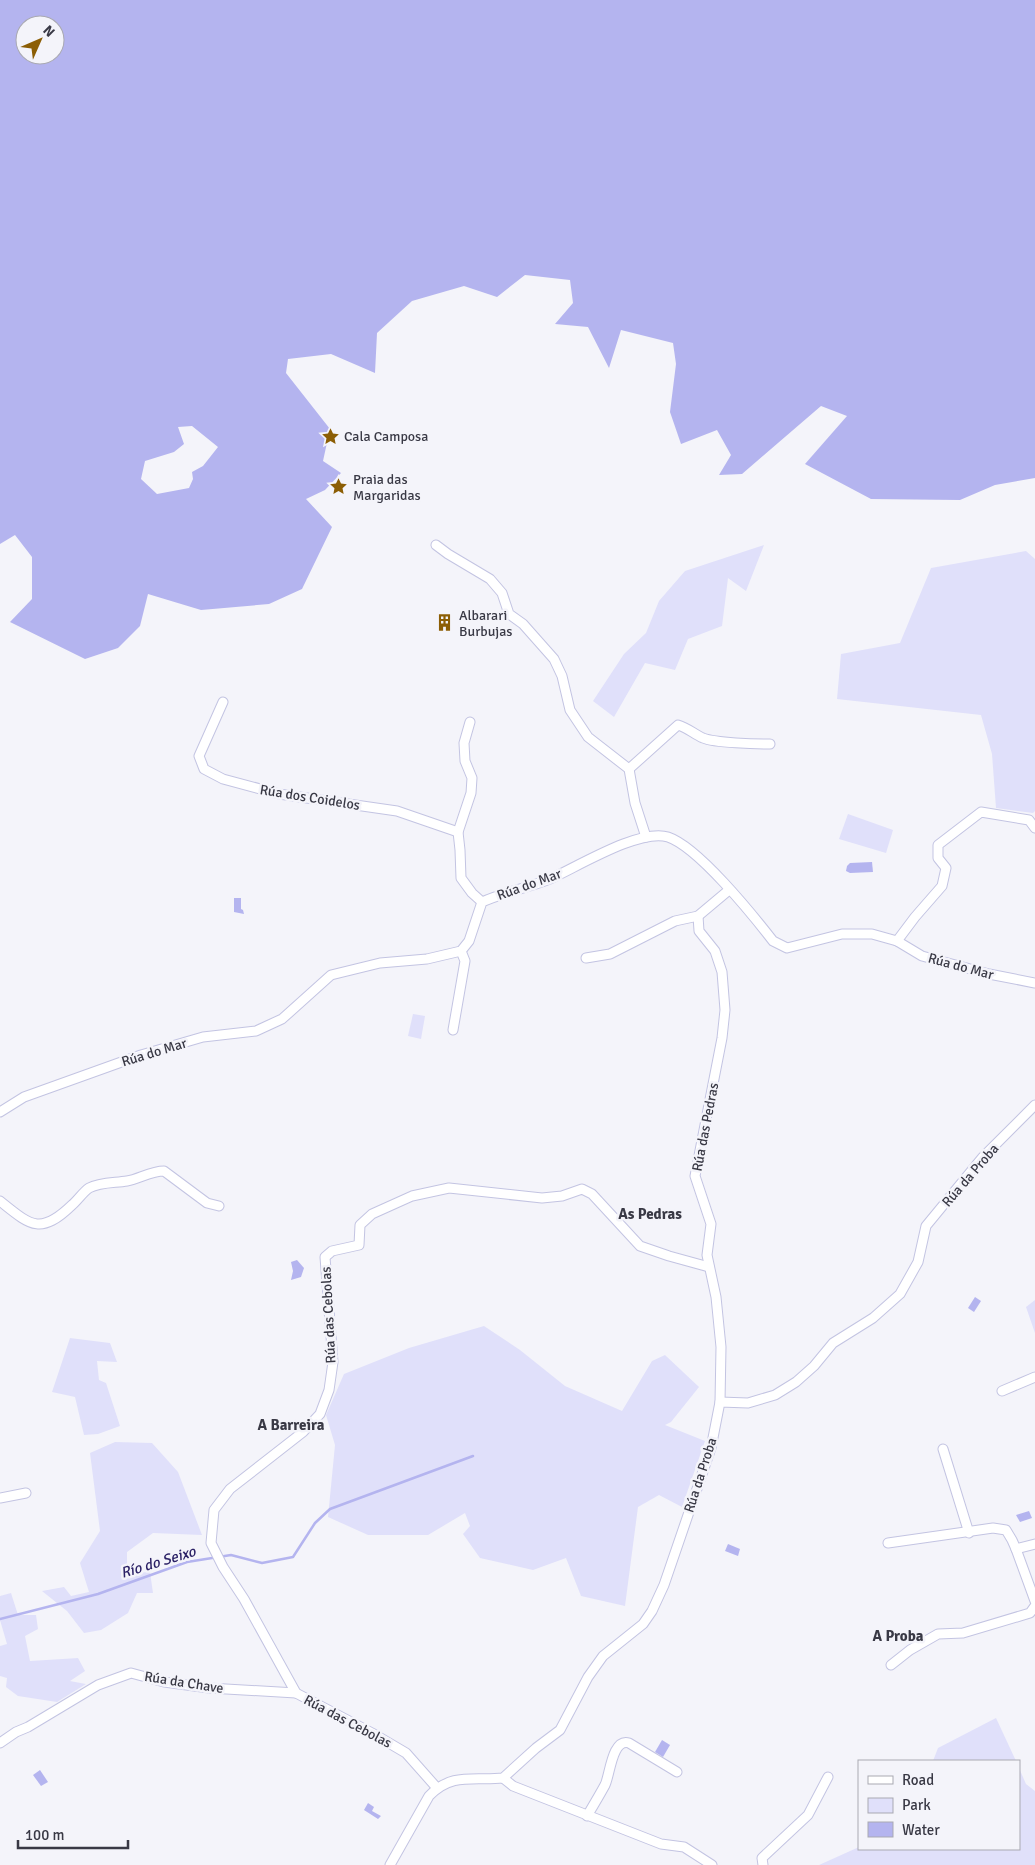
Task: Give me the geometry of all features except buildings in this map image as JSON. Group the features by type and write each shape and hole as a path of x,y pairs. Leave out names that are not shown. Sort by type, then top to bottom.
{"street":[{"path":"436,545 490,579 502,592 509,614 523,624 554,659 562,676 570,710 588,737 629,769 635,803 646,837"},
{"name":"Rúa dos Coidelos","path":"223,702 199,756 204,769 223,779 279,794 397,810 458,832"},
{"path":"470,722 464,743 465,761 472,778 471,793 458,832 460,878 482,902"},
{"path":"629,769 678,726 687,728 704,738 770,744"},
{"path":"897,941 942,886 946,868 938,858 938,845 981,812 1029,820 1035,828"},
{"name":"Rúa do Mar","path":"0,1112 24,1097 141,1055 203,1037 256,1031 282,1019 331,976 380,963 427,960 461,951 469,941 482,902 550,878 588,860 646,837 660,835 675,840 696,855 774,941 787,948 842,934 872,934 897,941 922,956 989,974 1035,983"},
{"path":"586,958 610,954 675,920 698,916 729,890"},
{"name":"Rúa das Pedras","path":"698,916 699,931 715,951 722,972 725,1010 722,1038 695,1176 711,1224 707,1255 716,1297 721,1347 720,1402"},
{"path":"453,1030 465,961 461,951"},
{"name":"Rúa da Proba","path":"503,1778 536,1748 560,1730 588,1677 603,1656 643,1624 652,1611 664,1586 711,1448 720,1402 748,1403 774,1395 796,1382 814,1366 833,1343 873,1318 900,1294 918,1262 926,1226 982,1158 1035,1104"},
{"path":"0,1201 27,1222 35,1224 45,1223 60,1214 88,1188 107,1182 128,1181 164,1170 207,1203 219,1206"},
{"name":"Rúa das Cebolas","path":"437,1788 406,1753 364,1728 296,1694 244,1600 223,1567 211,1542 214,1510 230,1489 304,1432 320,1414 329,1390 333,1362 325,1257 332,1251 359,1245 360,1225 372,1214 412,1196 449,1188 542,1198 562,1196 582,1189 592,1194 640,1246 709,1267"},
{"path":"1002,1391 1035,1376"},
{"path":"944,1449 968,1533"},
{"path":"0,1498 26,1493"},
{"path":"888,1543 968,1533 992,1528 1006,1530 1016,1549 1035,1601"},
{"path":"1016,1549 1035,1544"},
{"path":"891,1665 910,1650 938,1634 963,1633 1030,1613 1035,1606"},
{"name":"Rúa da Chave","path":"0,1743 98,1685 131,1673 164,1682 209,1688 296,1694"},
{"path":"587,1816 606,1783 612,1758 620,1744 629,1743 677,1772"},
{"path":"763,1865 762,1858 808,1815 828,1777"},
{"path":"390,1865 429,1796 437,1788 456,1779 471,1778 503,1778 513,1786 587,1816 661,1844 684,1847 712,1865"}],"green space":[{"path":"764,545 746,591 728,578 722,626 688,639 675,670 645,663 614,717 593,701 624,654 646,633 659,601 685,571"},
{"path":"1026,551 1035,559 1035,811 1033,813 996,808 992,754 981,715 837,699 841,654 900,643 931,568"},
{"path":"848,814 893,830 886,853 839,839"},
{"path":"413,1014 425,1016 421,1039 408,1036"},
{"path":"1035,1300 1035,1333 1026,1307"},
{"path":"484,1326 520,1350 565,1386 622,1411 652,1361 665,1355 699,1387 671,1422 665,1425 705,1441 682,1507 659,1495 638,1507 625,1606 581,1596 566,1558 533,1570 480,1558 463,1534 470,1526 465,1513 428,1535 368,1535 328,1517 335,1445 326,1415 344,1374 409,1348"},
{"path":"70,1338 110,1343 117,1362 97,1361 99,1380 106,1383 120,1426 98,1434 84,1435 75,1397 52,1392"},
{"path":"115,1442 152,1443 178,1472 202,1535 153,1533 127,1552 127,1573 150,1572 153,1593 137,1593 128,1613 101,1630 84,1633 67,1611 42,1591 64,1587 71,1596 89,1592 80,1563 100,1531 90,1453"},
{"path":"11,1593 18,1615 36,1615 38,1629 25,1636 30,1661 78,1658 85,1671 70,1681 86,1684 57,1702 18,1696 6,1687 7,1678 0,1676 0,1646 7,1644 0,1620 0,1596"},
{"path":"996,1718 1016,1760 933,1760 938,1748"},
{"path":"1020,1770 1026,1784 1035,1791 1035,1865 819,1865 858,1847 858,1850 1020,1850"}],"water":[{"path":"0,0 1035,0 1035,478 995,485 960,500 871,499 805,464 847,416 821,406 742,474 719,475 731,455 717,430 681,444 670,412 676,364 673,343 621,330 609,368 588,327 555,324 573,303 570,280 525,275 497,297 464,286 412,301 377,333 375,373 331,354 288,359 286,373 330,429 323,461 341,473 325,490 306,499 332,527 302,589 269,604 201,610 148,594 140,626 118,648 85,659 10,622 32,599 32,557 15,535 0,544","holes":["192,426 218,447 203,466 192,472 193,479 189,488 157,494 141,479 145,461 174,452 184,444 178,427"]},
{"path":"872,862 873,872 850,873 846,871 850,863"},
{"path":"234,898 241,898 241,909 244,914 234,912"},
{"path":"297,1260 304,1268 301,1277 291,1280 293,1271 291,1262"},
{"path":"975,1297 981,1301 974,1312 968,1308"},
{"path":"1029,1511 1032,1518 1020,1522 1016,1515"},
{"path":"728,1544 740,1549 738,1556 725,1551"},
{"path":"662,1740 670,1745 663,1757 655,1752"},
{"path":"40,1770 48,1782 41,1786 33,1775"},
{"path":"368,1803 374,1807 372,1811 381,1816 378,1819 364,1810"}],"waterway":[{"name":"Río do Seixo","path":"0,1619 98,1594 187,1562 231,1555 262,1563 293,1557 315,1523 330,1509 473,1456"}],"place":[{"name":"Cala Camposa","path":"330,436"},
{"name":"Praia das Margaridas","path":"339,487"},
{"name":"Albarari Burbujas","path":"445,623"}],"district":[{"name":"As Pedras","path":"650,1214"},
{"name":"A Barreira","path":"291,1425"},
{"name":"A Proba","path":"898,1636"}]}
